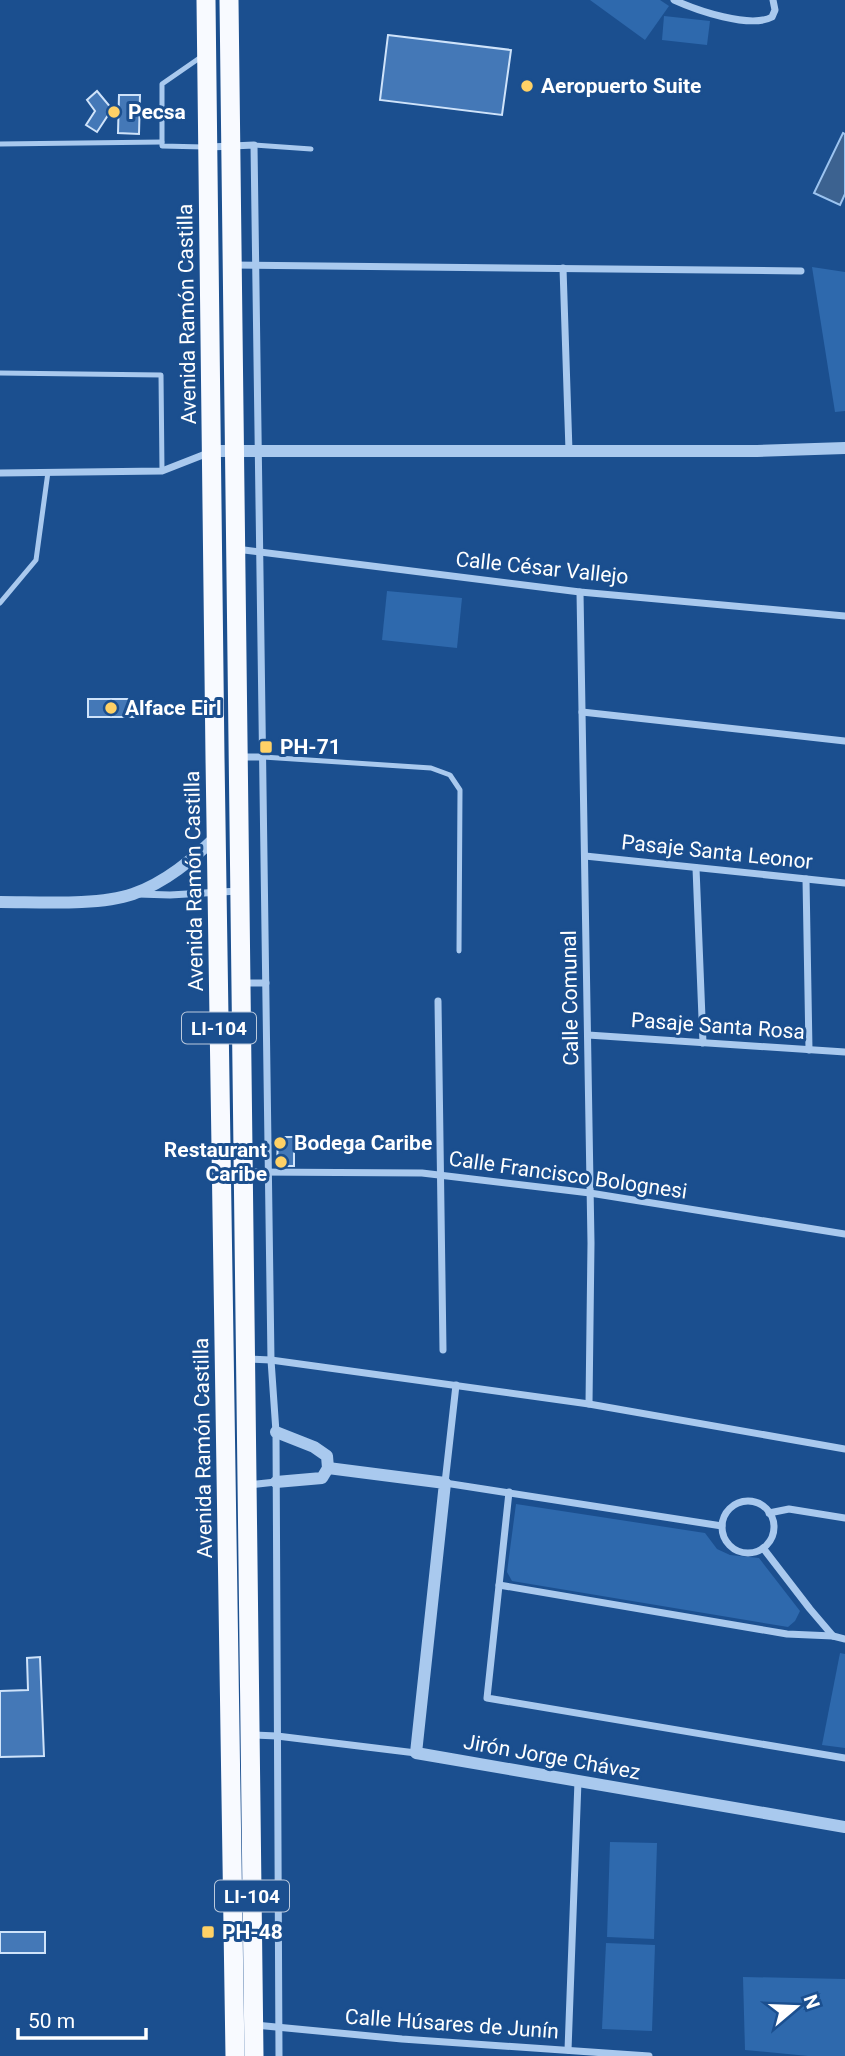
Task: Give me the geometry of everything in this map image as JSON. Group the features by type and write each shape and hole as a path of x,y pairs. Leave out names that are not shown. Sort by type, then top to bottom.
{"highway":[{"name":"Avenida Ramón Castilla","path":"206,0 235,2056"},
{"name":"Avenida Ramón Castilla","path":"229,0 254,2056"}],"street":[{"path":"674,0 698,11 729,18 766,20 772,17 775,10 773,0"},
{"path":"208,147 254,145 271,1360 276,1432 279,2056"},
{"path":"232,265 801,271"},
{"path":"563,268 569,451"},
{"path":"0,473 162,471 212,451 757,451 845,448"},
{"name":"Calle César Vallejo","path":"235,549 580,592 845,616"},
{"name":"Calle Comunal","path":"580,592 590,1193 589,1404"},
{"path":"582,712 845,741"},
{"path":"238,757 263,757"},
{"path":"0,902 105,901 133,894 170,876 191,861 217,836"},
{"name":"Pasaje Santa Leonor","path":"585,856 845,883"},
{"path":"695,867 703,1043"},
{"path":"806,879 809,1050"},
{"path":"133,894 239,891"},
{"path":"240,983 266,983"},
{"path":"438,1001 443,1350"},
{"name":"Pasaje Santa Rosa","path":"588,1035 845,1052"},
{"name":"Calle Francisco Bolognesi","path":"242,1172 422,1174 590,1193 845,1234"},
{"path":"245,1359 271,1360 589,1404 845,1450"},
{"path":"416,1753 456,1385"},
{"path":"248,1485 322,1478 328,1468 327,1456 314,1447 276,1432"},
{"path":"328,1468 509,1492 722,1526"},
{"path":"509,1492 487,1698 845,1758"},
{"path":"741,1503 756,1503 769,1513 774,1528 763,1548 756,1552 740,1552 727,1542 722,1526 728,1511 741,1503"},
{"path":"769,1513 789,1509 845,1518"},
{"path":"763,1548 833,1636"},
{"path":"499,1585 787,1634 845,1639"},
{"name":"Jirón Jorge Chávez","path":"250,1735 416,1753 845,1827"},
{"path":"568,2050 578,1781"},
{"name":"Calle Húsares de Junín","path":"254,2025 402,2039 649,2056"}],"lane":[{"path":"206,54 162,84 162,146 208,147"},
{"path":"0,144 162,142"},
{"path":"254,145 311,149"},
{"path":"0,373 161,375 162,471"},
{"path":"0,603 36,560 48,472"},
{"path":"263,757 431,768 450,775 460,790 459,951"}],"shaded area":[{"path":"590,0 660,0 669,6 645,40"},
{"path":"664,16 710,21 707,45 662,40"},
{"path":"843,133 845,194 840,205 814,193"},
{"path":"812,267 845,272 845,411 835,412"},
{"path":"387,591 462,598 457,648 382,640"},
{"path":"516,1504 705,1533 717,1549 730,1555 759,1558 800,1611 788,1627 512,1581 507,1572"},
{"path":"840,1653 845,1654 845,1748 822,1745"},
{"path":"610,1842 657,1843 654,1939 607,1937"},
{"path":"606,1943 655,1945 652,2031 602,2029"},
{"path":"743,1977 845,1979 845,2056 808,2056 745,2050"}],"building":[{"path":"388,35 511,50 502,115 380,100"},
{"path":"97,91 112,109 97,132 86,125 95,111 87,100"},
{"path":"119,95 140,95 139,134 118,133"},
{"name":"Alface Eirl","path":"88,699 133,699 134,717 88,717"},
{"path":"278,1137 294,1137 294,1166 277,1166"},
{"path":"40,1657 44,1756 0,1757 0,1691 28,1690 27,1658"},
{"path":"0,1932 45,1932 45,1953 0,1953"}],"place":[{"name":"Aeropuerto Suite","path":"527,86"},
{"name":"Pecsa","path":"114,112"},
{"name":"Alface Eirl","path":"111,708"},
{"name":"PH-71","path":"266,747"},
{"name":"Bodega Caribe","path":"280,1143"},
{"name":"Restaurant Caribe","path":"281,1162"},
{"name":"PH-48","path":"208,1932"}]}
